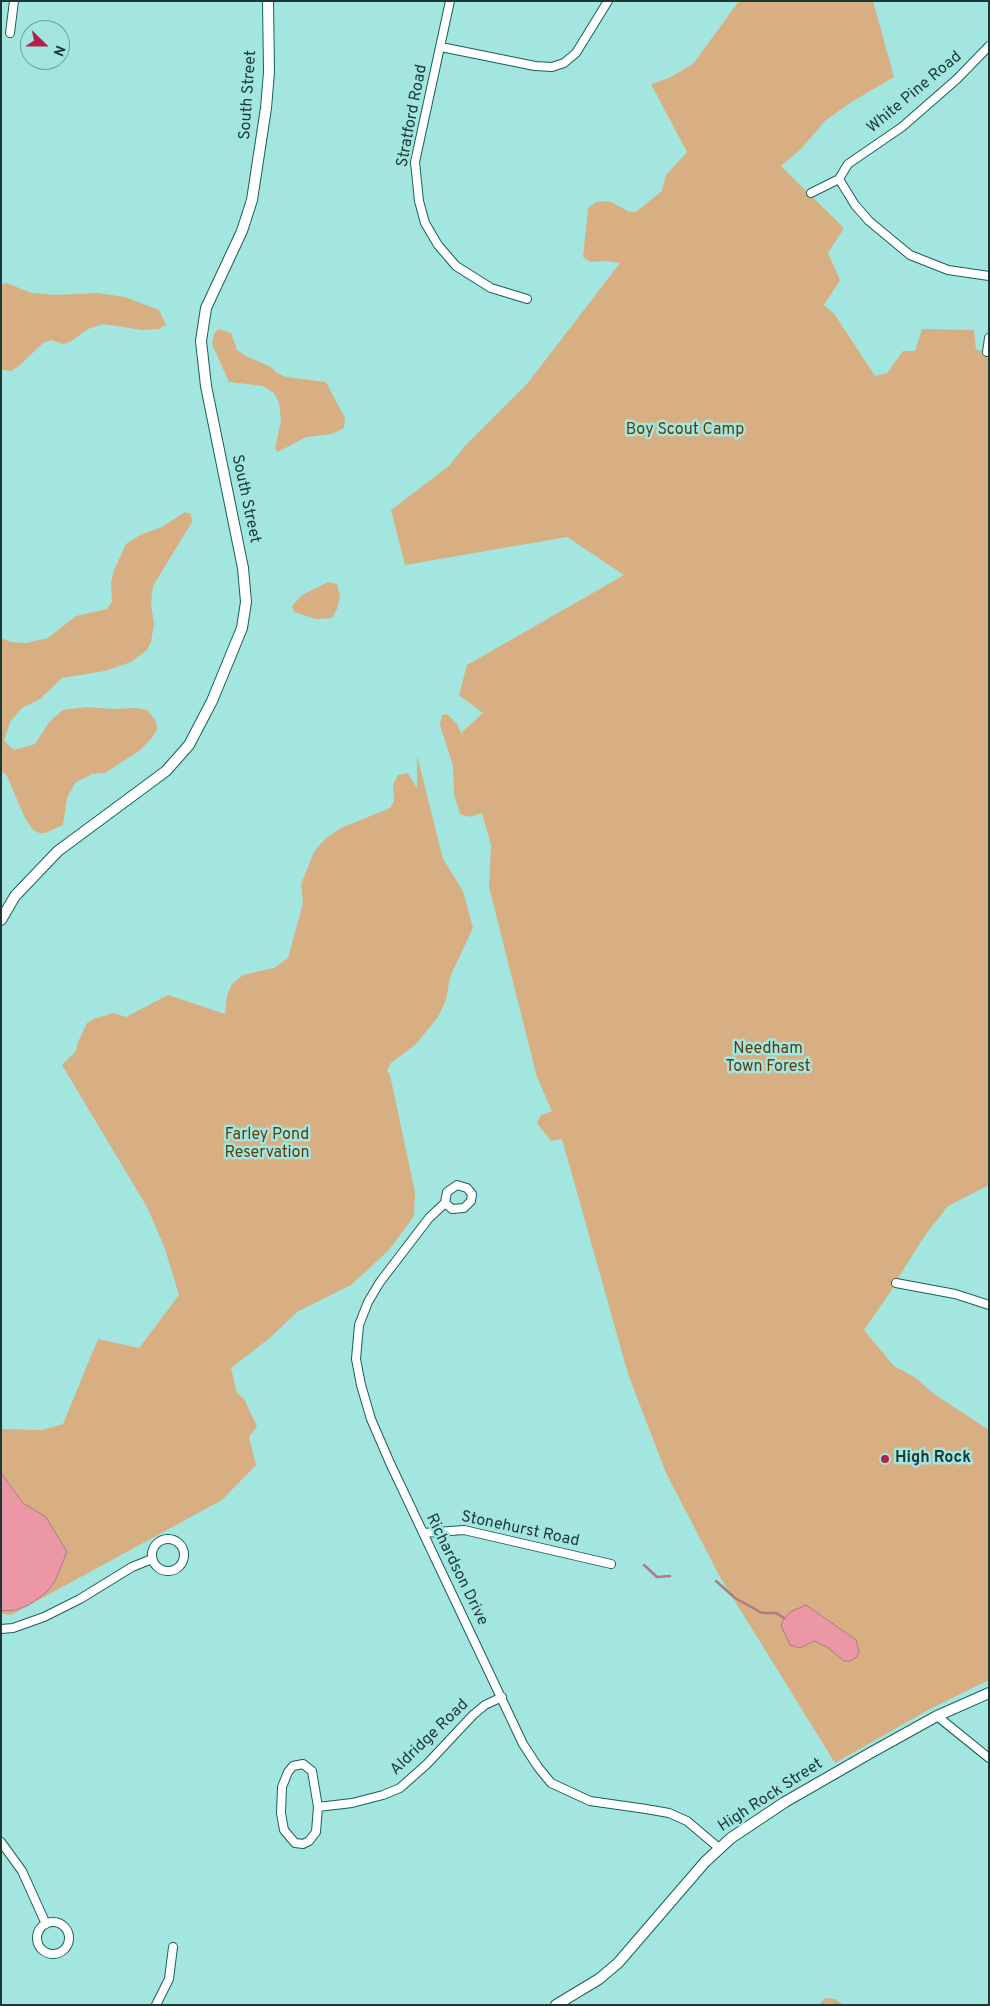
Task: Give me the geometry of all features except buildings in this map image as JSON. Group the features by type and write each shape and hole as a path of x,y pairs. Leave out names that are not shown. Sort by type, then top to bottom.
{"street":[{"path":"10,34 14,1"},
{"name":"South Street","path":"1,920 16,896 58,852 166,770 189,744 212,701 242,628 246,602 243,568 206,386 201,335 206,308 242,231 252,200 266,108 268,1"},
{"name":"Stratford Road","path":"450,1 415,162 419,201 425,223 438,246 463,272 491,288 527,299"},
{"path":"441,47 535,66 552,67 564,63 576,53 608,1"},
{"name":"White Pine Road","path":"811,194 840,179 848,164 902,127 957,79 989,46"},
{"path":"840,179 855,205 869,221 910,255 948,270 989,276"},
{"path":"987,352 989,338"},
{"name":"Richardson Drive","path":"445,1204 428,1218 373,1293 362,1315 356,1348 361,1385 371,1419 423,1533 502,1697 522,1744 551,1783 590,1801 669,1814 687,1821 719,1848"},
{"path":"896,1283 955,1294 989,1305"},
{"name":"Stonehurst Road","path":"423,1533 464,1530 612,1564"},
{"path":"164,1540 173,1540 182,1548 183,1560 180,1566 172,1570 160,1569 152,1559 154,1547 164,1540"},
{"path":"1,1629 13,1628 44,1617 80,1599 132,1567 152,1559"},
{"name":"High Rock Street","path":"556,2005 599,1979 618,1963 719,1848 730,1838 821,1781 938,1716 989,1692"},
{"name":"Aldridge Road","path":"318,1807 352,1804 400,1788 484,1705 502,1697"},
{"path":"938,1716 989,1758"},
{"path":"303,1764 312,1771 318,1807 316,1832 309,1841 303,1844 295,1843 288,1837 281,1822 280,1795 288,1772 293,1766 303,1764"},
{"path":"1,1842 22,1870 46,1924"},
{"path":"57,1922 67,1931 68,1943 60,1952 49,1953 40,1945 38,1933 46,1924 57,1922"},
{"path":"156,2005 169,1979 173,1947"}],"green space":[{"name":"Needham Town Forest","path":"739,1 873,1 894,77 850,103 825,121 801,149 781,166 844,228 828,253 840,280 824,305 835,315 875,376 887,373 903,351 915,351 922,329 974,330 976,350 989,352 989,1185 948,1206 926,1234 898,1278 900,1278 864,1330 894,1366 916,1378 934,1394 989,1430 989,1680 930,1709 835,1763 720,1577 666,1473 628,1374 562,1139 551,1141 537,1123 541,1115 552,1111 537,1077 489,887 491,845 482,813 469,817 460,814 454,794 453,766 440,725 442,715 447,714 457,724 463,737 462,732 483,713 459,695 467,665 624,575 567,537 405,565 391,510 449,466 465,446 527,384 620,263 590,262 583,257 588,208 596,202 609,201 628,211 636,212 662,191 666,175 687,152 651,84 669,78 693,64"},
{"path":"6,283 32,293 56,295 97,293 125,297 159,310 166,325 159,329 142,330 103,324 88,329 70,342 63,344 51,340 43,343 19,366 11,371 1,369 1,285"},
{"path":"218,329 231,333 237,350 271,367 277,373 286,377 326,382 345,418 344,428 332,434 306,437 278,452 275,449 281,421 279,403 274,393 263,386 229,382 212,344 214,334"},
{"path":"185,512 191,514 192,522 153,586 151,604 154,624 151,642 147,650 131,662 105,671 62,678 40,699 22,708 10,722 4,741 14,750 35,744 50,721 63,710 86,707 136,708 147,710 156,721 157,729 152,738 139,751 105,773 92,774 75,783 67,798 63,825 45,833 39,833 32,829 24,816 7,776 1,770 1,638 11,642 26,643 48,638 76,616 107,609 112,602 111,583 114,570 126,544 140,535 162,527"},
{"path":"328,582 337,584 340,597 332,618 316,619 294,612 292,606 302,595"},
{"name":"Farley Pond Reservation","path":"417,755 443,859 463,891 473,928 450,977 446,1000 438,1017 415,1045 391,1063 387,1071 390,1075 415,1192 414,1216 389,1250 351,1285 297,1312 271,1337 231,1368 237,1393 244,1399 257,1426 249,1437 256,1465 222,1500 11,1615 1,1613 1,1429 43,1430 63,1424 98,1339 139,1348 179,1295 164,1246 147,1207 62,1065 76,1051 87,1023 113,1013 126,1017 168,995 225,1014 227,995 232,984 243,975 274,968 288,958 303,903 301,884 314,852 325,839 341,828 390,808 394,801 393,785 398,775 408,773 417,788"},
{"path":"825,1998 835,1999 844,2005 819,2005"}],"shaded area":[{"path":"1,1473 23,1503 46,1517 67,1552 55,1581 48,1591 29,1605 16,1610 1,1611"},
{"path":"806,1605 856,1640 859,1651 857,1657 850,1661 844,1661 827,1647 814,1641 800,1648 790,1645 781,1626 782,1622 790,1612"}],"waterway":[{"path":"644,1565 657,1577 670,1576"},
{"path":"716,1581 735,1598 762,1613 776,1613 784,1618"}],"place":[{"name":"High Rock","path":"885,1459"}],"park label":[{"name":"Boy Scout Camp","path":"685,431"}]}
